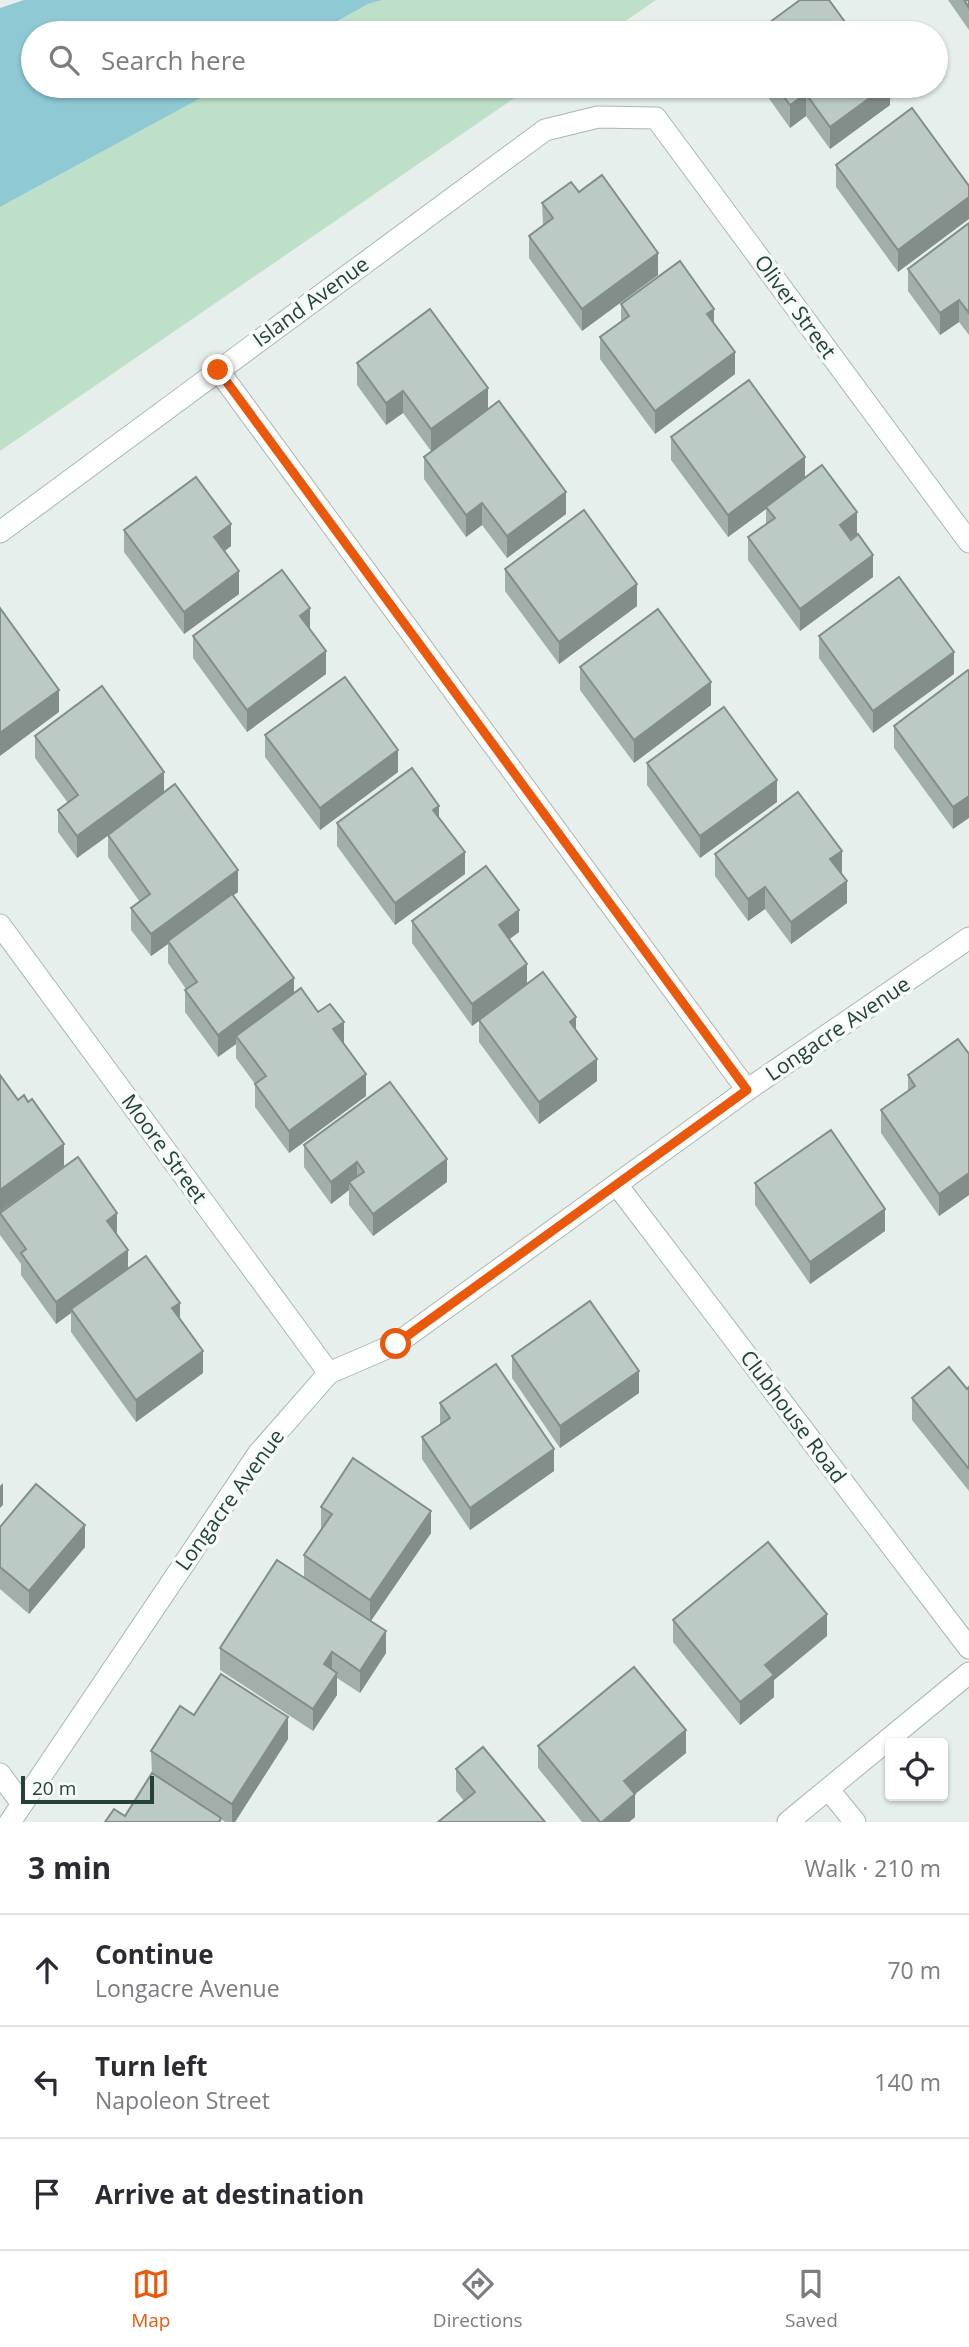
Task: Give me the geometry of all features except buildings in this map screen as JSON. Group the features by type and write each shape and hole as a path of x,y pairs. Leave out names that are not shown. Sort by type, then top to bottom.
{"street":[{"name":"Island Avenue","path":"0,532 545,130 598,117"},
{"name":"Oliver Street","path":"598,117 656,118 969,542"},
{"path":"218,370 747,1090"},
{"name":"Moore Street","path":"0,926 329,1373"},
{"name":"Longacre Avenue","path":"10,1822 258,1454 329,1373 396,1344 747,1090 969,938"},
{"name":"Clubhouse Road","path":"617,1185 969,1648"},
{"path":"789,1822 969,1673"},
{"path":"0,1774 22,1804"},
{"path":"830,1790 855,1822"}],"green space":[{"path":"382,0 656,0 625,21 338,21 368,4"},
{"path":"201,98 515,98 0,451 0,207"}],"water":[{"path":"24,0 382,0 368,4 338,21 21,21 21,98 201,98 0,207 0,8"}],"route":[{"path":"218,370 747,1090 396,1344"}]}
